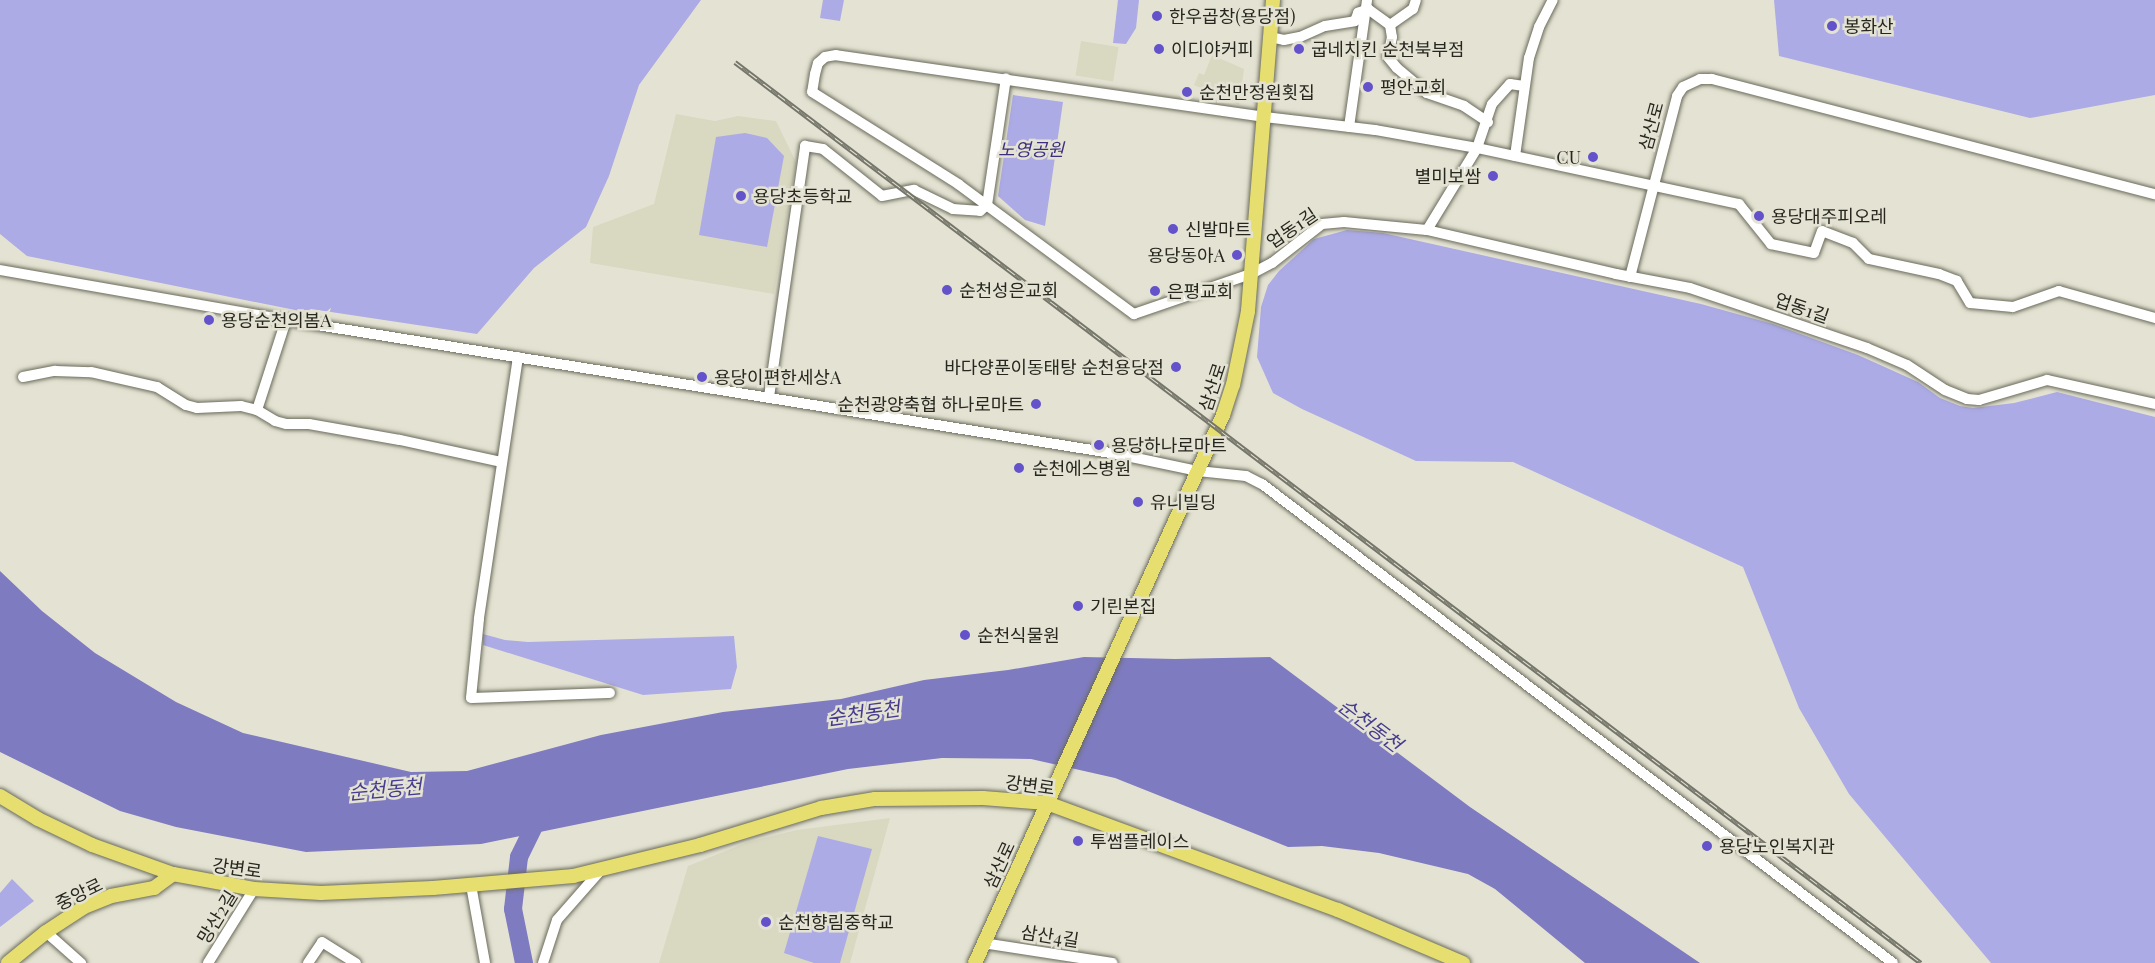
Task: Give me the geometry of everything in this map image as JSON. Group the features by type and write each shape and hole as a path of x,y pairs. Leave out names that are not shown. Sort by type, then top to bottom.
{"main road":[{"name":"삼산로","path":"978,962 983,943 1223,415 1239,366 1248,311 1273,0"},
{"name":"강변로","path":"0,796 84,842 173,874 254,889 352,894 573,876 700,845 821,808 875,799 983,798 1047,803 1338,910 1463,963"},
{"name":"중앙로","path":"8,963 46,932 84,907 111,896 154,888 173,874"}],"street":[{"path":"1390,25 1413,9 1416,0"},
{"path":"1515,156 1524,86 1535,37 1553,0"},
{"path":"1270,37 1284,40 1300,37 1325,26 1355,21 1366,5"},
{"path":"1366,5 1390,25 1392,37 1388,57 1397,68 1427,93 1464,106 1488,122"},
{"path":"1349,127 1366,5"},
{"path":"987,206 812,92 818,63 825,57 836,55 1349,127 1477,148 1739,204 1771,244 1814,253 1822,231 1853,243 1869,259 1939,274 1957,281 1970,303 2013,308 2059,291 2155,318"},
{"path":"769,397 805,146 823,149 882,196 914,190 961,211 980,212 987,206 1006,78"},
{"name":"삼산로","path":"1630,277 1677,96 1683,87 1700,79 1712,79 2155,194"},
{"path":"1427,230 1477,148 1488,122 1492,104 1510,84 1524,86"},
{"name":"업동1길","path":"987,206 1134,314 1251,274 1330,221 1427,230 1630,277 1690,288 1867,348 1907,365 1945,390 1967,399 1979,400 2047,380 2155,404"},
{"path":"0,270 286,320 1116,454 1198,471 1238,474 1262,484 1893,963"},
{"path":"257,410 286,320"},
{"path":"518,357 471,698 610,693"},
{"path":"23,377 55,371 91,372 157,387 186,405 197,408 228,405 257,410 275,421 286,424 309,424 400,440 502,462"},
{"path":"543,963 557,920 601,870"},
{"path":"471,885 485,963"},
{"name":"망산2길","path":"208,963 254,889"},
{"path":"46,932 81,963"},
{"path":"308,963 322,942 356,963"},
{"name":"삼산4길","path":"983,943 1112,963"}],"shaded area":[{"path":"1081,41 1119,47 1113,82 1076,76"},
{"path":"1212,55 1244,69 1239,105 1194,85 1199,73 1204,75"},
{"name":"용당초등학교","path":"676,114 715,121 738,116 776,121 796,162 774,294 590,263 593,227 654,204"},
{"name":"순천향림중학교","path":"890,818 850,963 659,963 688,866 748,842 797,830"}],"green space":[{"path":"0,0 701,0 639,85 609,176 586,227 534,268 477,334 311,309 305,312 27,256 0,234"},
{"path":"823,0 844,0 840,21 820,18"},
{"path":"1118,0 1139,0 1136,28 1126,44 1113,43"},
{"path":"1774,0 2155,0 2155,95 2030,118 1779,56"},
{"name":"노영공원","path":"1013,95 1063,102 1045,226 1025,220 998,196"},
{"name":"용당초등학교","path":"745,133 767,138 784,156 767,247 699,235 716,137"},
{"path":"1347,230 1383,233 1701,304 1773,324 1858,355 1918,382 1940,398 1960,406 1973,408 2014,403 2057,392 2155,417 2155,963 1991,963 1849,794 1799,708 1743,567 1513,462 1416,461 1302,409 1273,393 1257,357 1261,307 1268,285 1279,271 1314,239"},
{"path":"483,634 505,640 528,642 734,636 737,667 731,689 643,695 483,645"},
{"path":"818,836 872,849 840,963 814,963 784,953"},
{"path":"12,879 34,901 0,927 0,893"}],"water":[{"name":"순천동천","path":"0,571 42,611 95,653 176,702 243,733 411,772 467,771 601,735 723,712 841,699 924,680 1008,670 1084,657 1175,659 1270,657 1470,807 1700,963 1585,963 1495,889 1468,874 1379,853 1322,846 1288,847 1115,778 1031,759 942,758 848,769 481,844 306,852 176,827 120,811 0,752"}],"waterway":[{"path":"524,963 513,909 519,857 541,812"}],"railway":[{"path":"735,62 1921,963"}],"place":[{"name":"한우곱창(용당점)","path":"1157,16"},
{"name":"봉화산","path":"1832,26"},
{"name":"이디야커피","path":"1159,49"},
{"name":"굽네치킨 순천북부점","path":"1299,49"},
{"name":"평안교회","path":"1368,87"},
{"name":"순천만정원횟집","path":"1187,92"},
{"name":"CU","path":"1593,157"},
{"name":"별미보쌈","path":"1493,176"},
{"name":"용당초등학교","path":"741,196"},
{"name":"용당대주피오레","path":"1759,216"},
{"name":"신발마트","path":"1173,229"},
{"name":"용당동아A","path":"1237,255"},
{"name":"순천성은교회","path":"947,290"},
{"name":"은평교회","path":"1155,291"},
{"name":"용당순천의봄A","path":"209,320"},
{"name":"바다양푼이동태탕 순천용당점","path":"1176,367"},
{"name":"용당이편한세상A","path":"702,377"},
{"name":"순천광양축협 하나로마트","path":"1036,404"},
{"name":"용당하나로마트","path":"1099,445"},
{"name":"순천에스병원","path":"1019,468"},
{"name":"유니빌딩","path":"1138,502"},
{"name":"기린본집","path":"1078,606"},
{"name":"순천식물원","path":"965,635"},
{"name":"투썸플레이스","path":"1078,841"},
{"name":"용당노인복지관","path":"1707,846"},
{"name":"순천향림중학교","path":"766,922"}]}
